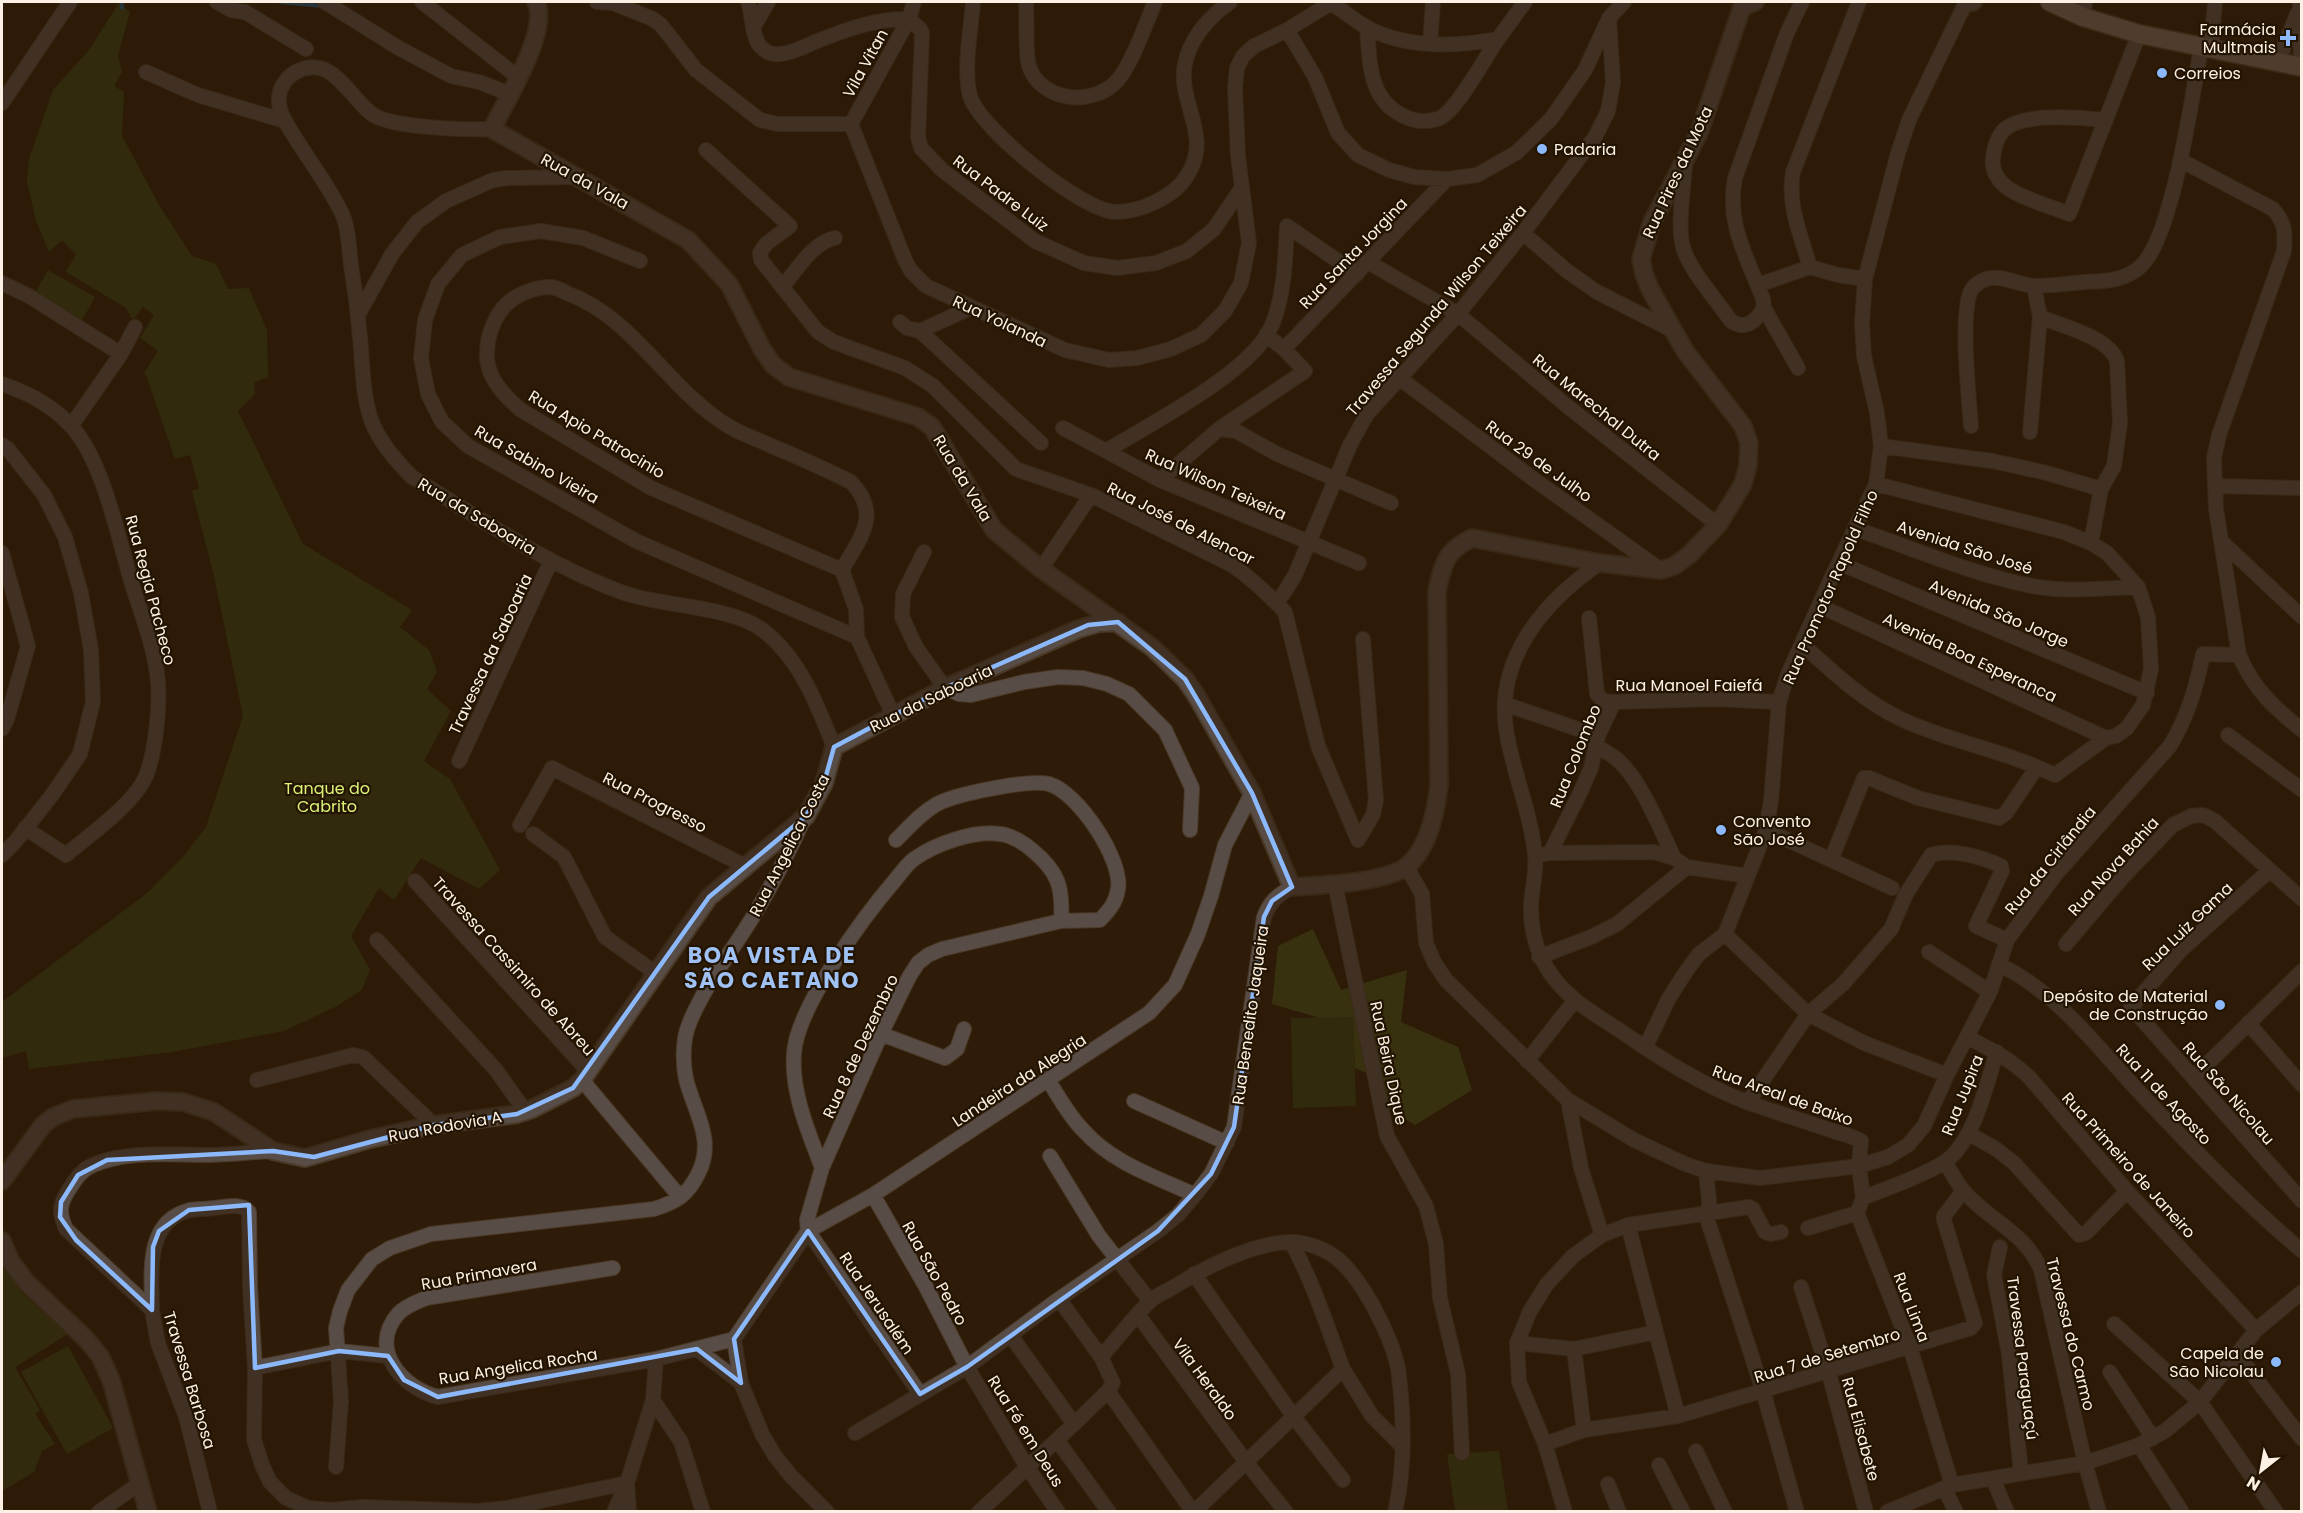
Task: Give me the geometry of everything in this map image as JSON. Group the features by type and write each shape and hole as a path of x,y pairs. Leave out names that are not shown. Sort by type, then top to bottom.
{"main road":[{"path":"2050,2 2084,9 2139,34 2301,67"}],"street":[{"path":"217,2 231,10 244,12 306,49"},
{"path":"325,2 396,47 451,76 479,82 510,94"},
{"path":"422,2 519,78"},
{"path":"597,2 613,3 653,19 661,25 696,70 760,120 778,124 851,124"},
{"path":"748,2 755,37 764,51 779,55 850,29 896,19 909,19"},
{"path":"753,28 768,2"},
{"name":"Vila Vitan","path":"851,124 909,19 914,2"},
{"path":"973,2 967,77 970,98 982,118 1014,151 1064,188 1095,205 1114,212 1140,208 1163,198 1186,177 1195,158 1198,137 1185,87 1184,64 1195,36 1219,9 1230,2"},
{"path":"1026,2 1028,65 1038,81 1053,93 1075,98 1100,92 1117,81 1131,57 1155,2"},
{"path":"1329,2 1366,27 1394,38 1452,46 1498,39"},
{"name":"Rua Yolanda","path":"851,124 911,271 926,286 1065,350 1109,360 1137,358 1171,349 1201,335 1225,311 1241,283 1249,243 1241,189 1236,111 1237,68 1243,56 1254,46 1287,30 1329,2"},
{"path":"1430,44 1433,2"},
{"path":"1366,27 1370,68 1378,94 1395,113 1417,122 1441,117 1460,97 1525,2"},
{"path":"1287,30 1315,77 1338,133 1358,154 1389,170 1414,177 1447,179 1477,175 1516,153 1551,119 1585,70 1609,18 1624,2"},
{"path":"1798,368 1764,308 1758,285 1732,217 1731,197 1735,178 1783,44 1793,17 1802,2"},
{"path":"1810,267 1792,208 1791,181 1859,2"},
{"name":"Rua Promotor Rapold Filho","path":"1725,934 1766,830 1773,780 1779,702 1802,644 1876,484 1881,446 1877,413 1864,356 1862,323 1865,279 1898,153 1909,120 1965,2 1973,2"},
{"path":"1971,426 1966,323 1972,290 1978,283 1988,278 2000,278 2034,286 2118,280 2134,273 2153,252 2160,236 2180,160 2215,2"},
{"path":"2,103 66,3"},
{"name":"Rua Pires da Mota","path":"1661,570 1674,566 1689,555 1718,525 1743,484 1748,465 1749,443 1743,426 1685,351 1650,289 1641,259 1652,222 1699,134 1747,3"},
{"path":"492,129 519,78 537,32 541,4"},
{"path":"2278,62 2300,4"},
{"path":"2300,4 2301,67"},
{"name":"Travessa Segunda Wilson Teixeira","path":"1282,602 1350,444 1367,414 1398,377 1458,314 1523,233 1595,137 1608,111 1613,83 1609,18"},
{"name":"Rua Padre Luiz","path":"909,19 922,33 918,137 921,148 942,170 1035,241 1084,263 1118,268 1156,263 1187,251 1214,229 1241,189"},
{"path":"2106,120 2039,118 2017,123 2004,130 1995,145 1992,163 1996,177 2010,189 2069,214 2106,120 2139,34"},
{"name":"Rua da Saboaria","path":"492,129 470,130 380,119 331,72 310,67 293,74 284,82 279,100 285,121 344,218 358,315 368,411 389,452 412,477 551,561 624,593 663,604 735,617 763,630 791,658 815,699 834,747 945,688 1078,629 1098,623 1118,622"},
{"path":"146,72 198,95 285,121"},
{"name":"Rua da Vala","path":"492,129 580,177 695,246 729,284 762,350 781,372 789,377 918,417 926,422 937,434 994,530 1041,569 1153,648 1185,679 1196,694 1252,793 1292,887"},
{"name":"Rua José de Alencar","path":"706,150 790,226 766,244 760,253 761,260 818,332 834,342 905,368 933,386 1016,470 1091,495 1232,565 1282,602"},
{"path":"2180,160 2273,209 2283,220 2284,251 2219,435 2214,458 2216,509 2239,656 2247,675 2265,699 2301,730"},
{"path":"1685,162 1681,233 1683,247 1689,260 1731,321 1741,326 1749,325 1758,319 1764,308"},
{"path":"358,315 393,254 417,222 446,201 493,180 507,177 580,177"},
{"name":"Rua Santa Jorgina","path":"1284,349 1447,179"},
{"path":"1106,451 1229,374 1255,352 1272,327 1283,291 1287,226 1357,274"},
{"name":"Rua Sabino Vieira","path":"640,261 583,238 541,231 500,237 462,255 438,284 425,320 421,358 428,394 442,422 468,446 636,541 857,637"},
{"path":"1523,233 1567,271 1597,292 1674,331"},
{"path":"783,286 812,252 835,237"},
{"name":"Rua Marechal Dutra","path":"1368,262 1458,314 1567,406 1718,525"},
{"path":"1758,285 1810,267 1838,275 1865,279"},
{"path":"2,283 29,296 121,354"},
{"path":"2031,432 2040,317 2034,286"},
{"name":"Rua Apio Patrocinio","path":"553,287 584,299 614,320 673,381 706,411 730,428 851,482 863,494 868,511 866,528 842,570 651,488 521,410 505,396 495,382 486,361 487,342 495,320 510,301 528,289 553,287"},
{"path":"920,331 970,308"},
{"path":"2040,317 2104,343 2114,354 2116,361 2120,423 2114,466 2101,489 2091,543"},
{"path":"900,322 907,328 920,331 1041,443"},
{"path":"72,426 121,354 135,327"},
{"path":"1160,480 1219,429 1305,371 1284,349 1266,335"},
{"name":"Rua 29 de Julho","path":"1398,377 1532,478 1661,570"},
{"name":"Rua Regia Pacheco","path":"2,384 26,393 72,426 91,456 112,510 151,642 158,681 158,712 150,762 144,781 124,805 66,855 26,828"},
{"name":"Rua Wilson Teixeira","path":"1063,428 1160,480 1359,563"},
{"path":"1219,429 1236,431 1277,454 1390,502"},
{"path":"2,445 8,449 45,495 65,537 81,593 91,650 93,702 80,754 26,828 2,855"},
{"path":"1881,446 1992,461 2043,472 2101,489"},
{"path":"1802,644 1849,687 1902,719 1942,735 2015,757 2055,775 2106,738 2116,736 2127,728 2138,715 2147,693 2151,669 2148,617 2138,587 2107,553 2091,543 2064,532 1876,484"},
{"path":"2215,486 2301,488"},
{"path":"1041,569 1091,495"},
{"name":"Avenida São José","path":"1856,529 2029,586 2067,589 2138,587"},
{"path":"1292,887 1335,884 1382,876 1406,866 1418,852 1436,811 1439,785 1437,591 1440,575 1449,554 1459,544 1472,538 1600,563 1661,570"},
{"path":"2222,542 2301,617"},
{"path":"924,552 903,594 902,616 916,647 945,688 959,694 971,695 1024,682 1058,677 1083,678 1107,684 1129,694 1165,730 1192,788 1190,830"},
{"path":"2,553 28,646 2,729"},
{"name":"Travessa da Saboaria","path":"459,761 551,561"},
{"path":"1600,563 1546,608 1525,637 1514,660 1505,704 1507,738 1535,856 1531,905 1532,930 1539,957 1591,937 1617,924 1687,867"},
{"name":"Avenida São Jorge","path":"1839,563 2147,693"},
{"path":"842,570 856,609 857,637 893,715"},
{"path":"1282,602 1318,746 1358,840 1373,815 1376,800 1363,639"},
{"name":"Avenida Boa Esperanca","path":"1820,606 2106,738"},
{"path":"1589,618 1597,694 1607,701"},
{"name":"Rua da Cirlândia","path":"1406,866 1422,894 1426,943 1434,962 1446,980 1568,1100 1634,1140 1684,1164 1706,1171 1760,1178 1859,1166 1888,1157 1908,1145 1924,1126 1947,1075 1990,992 2007,940 2056,874 2170,747 2184,723 2203,654 2239,656"},
{"name":"Rua Manoel Faiefá","path":"1607,701 1714,699 1779,702"},
{"name":"Rua Colombo","path":"1550,853 1591,768 1607,701"},
{"path":"1505,704 1597,741 1614,756 1629,774 1653,812 1674,858"},
{"path":"2228,735 2301,790"},
{"name":"Rua Angelica Costa","path":"678,1200 692,1186 703,1166 706,1144 702,1124 687,1081 683,1060 685,1036 703,997 783,864 824,783 834,747"},
{"path":"1831,860 1866,777 1918,798 1999,818 2006,813 2037,766"},
{"name":"Rua Progresso","path":"520,825 552,768 744,866"},
{"path":"896,840 915,820 938,804 971,794 1030,783 1049,784 1066,793 1094,823 1118,871 1119,888 1114,904 1100,920 1061,921"},
{"name":"Landeira da Alegria","path":"734,1339 808,1231 873,1195 1149,1013 1174,984 1198,934 1225,845 1252,793"},
{"name":"Rua Rodovia A","path":"2,1181 43,1125 63,1112 73,1109 157,1101 183,1102 214,1112 273,1151 305,1158 370,1139 434,1125 525,1111 573,1088 585,1076 709,897 806,816"},
{"name":"Rua Nova Bahia","path":"2066,944 2122,878 2181,819 2203,816 2215,821 2301,899"},
{"path":"1766,830 1892,888"},
{"path":"532,834 564,857 605,937 657,974"},
{"name":"Rua 8 de Dezembro","path":"808,1231 807,1220 822,1168 881,1034 918,963 928,955 942,949 1061,921 1060,885 1045,861 1025,844 1001,834 966,836 937,846 913,860 873,905 823,982 797,1035 794,1055 797,1085 806,1124 822,1168"},
{"path":"1535,856 1550,853 1654,852 1674,858 1687,867 1747,876"},
{"path":"1748,1102 1808,1014 1836,991 1891,929 1906,894 1931,855 1964,854 1999,865 2002,871 1976,926 2007,940"},
{"name":"Rua Luiz Gama","path":"2131,1007 2181,950 2270,871"},
{"name":"Travessa Cassimiro de Abreu","path":"415,881 585,1076 678,1200"},
{"name":"Rua Beira Dique","path":"1335,884 1387,1136 1426,1206 1436,1244 1440,1298 1458,1374 1462,1453"},
{"name":"Rua Benedito Jaqueira","path":"855,1433 967,1367 1178,1215 1195,1196 1211,1174 1234,1127 1264,917 1272,901 1292,887"},
{"path":"1646,1048 1669,998 1687,970 1700,954 1725,934 1808,1014 1864,1043 1947,1075"},
{"path":"376,940 496,1070 525,1111"},
{"path":"1929,952 1990,992"},
{"name":"Rua Areal de Baixo","path":"1539,957 1551,975 1575,1000 1706,1085 1861,1141 1859,1166"},
{"name":"Rua 11 de Agosto","path":"2000,965 2021,975 2036,986 2075,1022 2220,1178 2301,1251"},
{"path":"2193,1077 2301,971"},
{"path":"1527,1061 1575,1000"},
{"name":"Rua São Nicolau","path":"2131,1007 2301,1201"},
{"path":"2248,1023 2301,1085"},
{"path":"881,1034 945,1058 957,1049 964,1029"},
{"name":"Rua Primeiro de Janeiro","path":"1967,1037 1997,1052 2029,1077 2127,1191 2256,1330"},
{"name":"Rua Jupira","path":"1863,1198 1945,1162 1958,1148 1968,1133 1997,1052"},
{"path":"257,1080 358,1055 363,1057 434,1125"},
{"path":"1048,1080 1081,1129 1098,1146 1123,1162 1195,1196"},
{"path":"1568,1100 1581,1168 1602,1235"},
{"path":"1134,1101 1227,1143"},
{"path":"1968,1133 1996,1149 2014,1163 2079,1235 2086,1233 2127,1191"},
{"name":"Travessa Barbosa","path":"210,1512 186,1417 158,1343 152,1310 66,1229 60,1217 61,1202 78,1175 91,1165 136,1155 211,1155 273,1151"},
{"path":"1050,1156 1082,1209 1150,1301"},
{"name":"Travessa do Carmo","path":"1945,1162 1963,1191 2025,1243 2035,1255 2041,1270 2085,1463 2099,1512"},
{"path":"1809,1228 1857,1213 1863,1198 1859,1166"},
{"path":"1706,1171 1707,1212 1763,1391 1797,1512"},
{"name":"Rua 7 de Setembro","path":"1545,1444 1584,1430 1678,1416 1971,1328 1975,1323 1944,1220 1944,1216 1963,1191"},
{"name":"Rua São Pedro","path":"873,1195 926,1287 967,1367"},
{"path":"336,1467 341,1401 336,1328 339,1311 348,1290 372,1259 390,1248 441,1232 654,1209 678,1200"},
{"path":"152,1310 153,1247 159,1231 173,1217 189,1210 238,1206 247,1209 249,1212 250,1287 255,1368 254,1440 270,1482 286,1498 308,1508 477,1511 507,1508 627,1483"},
{"path":"1565,1512 1545,1444 1519,1382 1517,1343 1530,1311 1547,1284 1573,1256 1602,1235 1628,1225 1707,1212 1752,1208 1765,1232 1771,1234 1781,1232"},
{"name":"Rua Lima","path":"1857,1213 1910,1347 1956,1512"},
{"path":"1628,1225 1678,1416"},
{"name":"Rua Jerusalém","path":"808,1231 920,1394"},
{"path":"2,1241 11,1262 27,1283 86,1339 100,1356 111,1380 148,1512"},
{"path":"1291,1242 1315,1293 1342,1369 1372,1416 1402,1447"},
{"path":"1101,1356 1150,1301 1194,1274 1267,1244 1291,1242 1317,1247 1340,1260 1361,1285 1384,1328 1399,1374 1402,1447 1395,1512"},
{"name":"Travessa Paraguaçú","path":"2000,1247 1994,1275 2009,1354 2021,1473"},
{"name":"Rua Primavera","path":"388,1356 386,1339 390,1326 399,1313 426,1298 613,1268"},
{"path":"1194,1274 1294,1417 1343,1480"},
{"name":"Rua Elisabete","path":"1801,1287 1828,1370 1866,1512"},
{"path":"1887,1512 1948,1486 2085,1463 2153,1438 2182,1418 2199,1402 2256,1330 2299,1298"},
{"path":"1059,1299 1101,1356 1110,1387 1193,1512 1342,1369"},
{"name":"Vila Heraldo","path":"1138,1315 1246,1462 1286,1512"},
{"path":"2114,1324 2199,1402 2276,1512"},
{"path":"1517,1343 1575,1349 1656,1332"},
{"path":"1011,1336 1074,1424"},
{"path":"734,1339 741,1383 762,1434 775,1456 827,1512"},
{"name":"Rua Angelica Rocha","path":"388,1356 404,1380 416,1389 438,1397 656,1359 734,1339"},
{"path":"1575,1349 1584,1430"},
{"path":"697,1350 741,1383"},
{"path":"255,1368 339,1351 388,1356"},
{"path":"2237,1354 2301,1439"},
{"path":"614,1512 627,1483 653,1400 656,1359"},
{"name":"Rua Fé em Deus","path":"967,1367 1027,1467 1058,1512"},
{"path":"2110,1372 2153,1438"},
{"path":"979,1512 1074,1424 1110,1387"},
{"path":"653,1400 681,1443 703,1512"},
{"path":"1057,1440 1109,1512"},
{"path":"2139,1445 2182,1512"},
{"path":"1696,1451 1725,1512"},
{"path":"1659,1465 1683,1512"},
{"path":"1993,1479 2007,1512"},
{"path":"99,1512 140,1483"},
{"path":"627,1483 629,1512"},
{"path":"1608,1484 1619,1512"}],"highlighted area":[{"path":"1118,622 1185,679 1252,793 1292,887 1272,901 1264,917 1234,1127 1211,1174 1158,1231 967,1367 920,1394 808,1231 734,1339 741,1383 697,1349 438,1397 404,1380 388,1356 339,1351 255,1368 249,1205 189,1210 159,1231 153,1247 152,1310 76,1240 60,1217 61,1202 78,1175 107,1160 273,1151 314,1157 434,1125 517,1114 573,1088 709,897 806,816 824,783 834,747 945,688 1088,625"}],"green space":[{"name":"Tanque do Cabrito","path":"119,3 130,12 118,55 122,72 114,86 124,92 122,136 159,205 192,256 216,264 228,289 249,288 267,330 268,377 254,383 255,394 238,411 303,544 412,610 400,627 429,650 437,672 427,689 451,711 424,761 450,779 500,870 479,889 421,858 394,900 379,888 351,936 370,970 362,990 335,1007 284,1031 172,1052 29,1069 26,1051 2,1058 2,1002 146,894 183,857 206,827 243,716 214,576 192,491 199,488 190,455 175,459 144,373 158,351 140,338 154,315 143,307 133,320 126,308 66,272 76,254 62,240 49,252 36,220 27,182 29,159 53,90 89,50"},
{"path":"48,270 95,297 81,322 34,295"},
{"path":"1313,929 1341,990 1407,970 1401,1022 1458,1047 1472,1090 1415,1125 1377,1102 1373,1076 1355,1068 1353,1017 1320,1018 1272,1004 1278,946"},
{"path":"1353,1017 1356,1106 1293,1108 1291,1018"},
{"path":"2,1260 22,1293 68,1334 15,1367 40,1410 35,1414 55,1444 42,1451 34,1472 2,1491"},
{"path":"68,1346 113,1428 67,1454 21,1372"},
{"path":"1499,1451 1508,1511 1455,1511 1447,1454"}],"waterway":[{"path":"122,2 122,8"},
{"path":"281,2 322,6"}],"place":[{"name":"Farmácia Multmais","path":"2288,38"},
{"name":"Correios","path":"2162,73"},
{"name":"Padaria","path":"1542,149"},
{"name":"Convento São José","path":"1721,830"},
{"name":"Depósito de Material de Construção","path":"2220,1005"},
{"name":"Capela de São Nicolau","path":"2276,1362"}],"district":[{"name":"BOA VISTA DE SÃO CAETANO","path":"772,968"}]}
